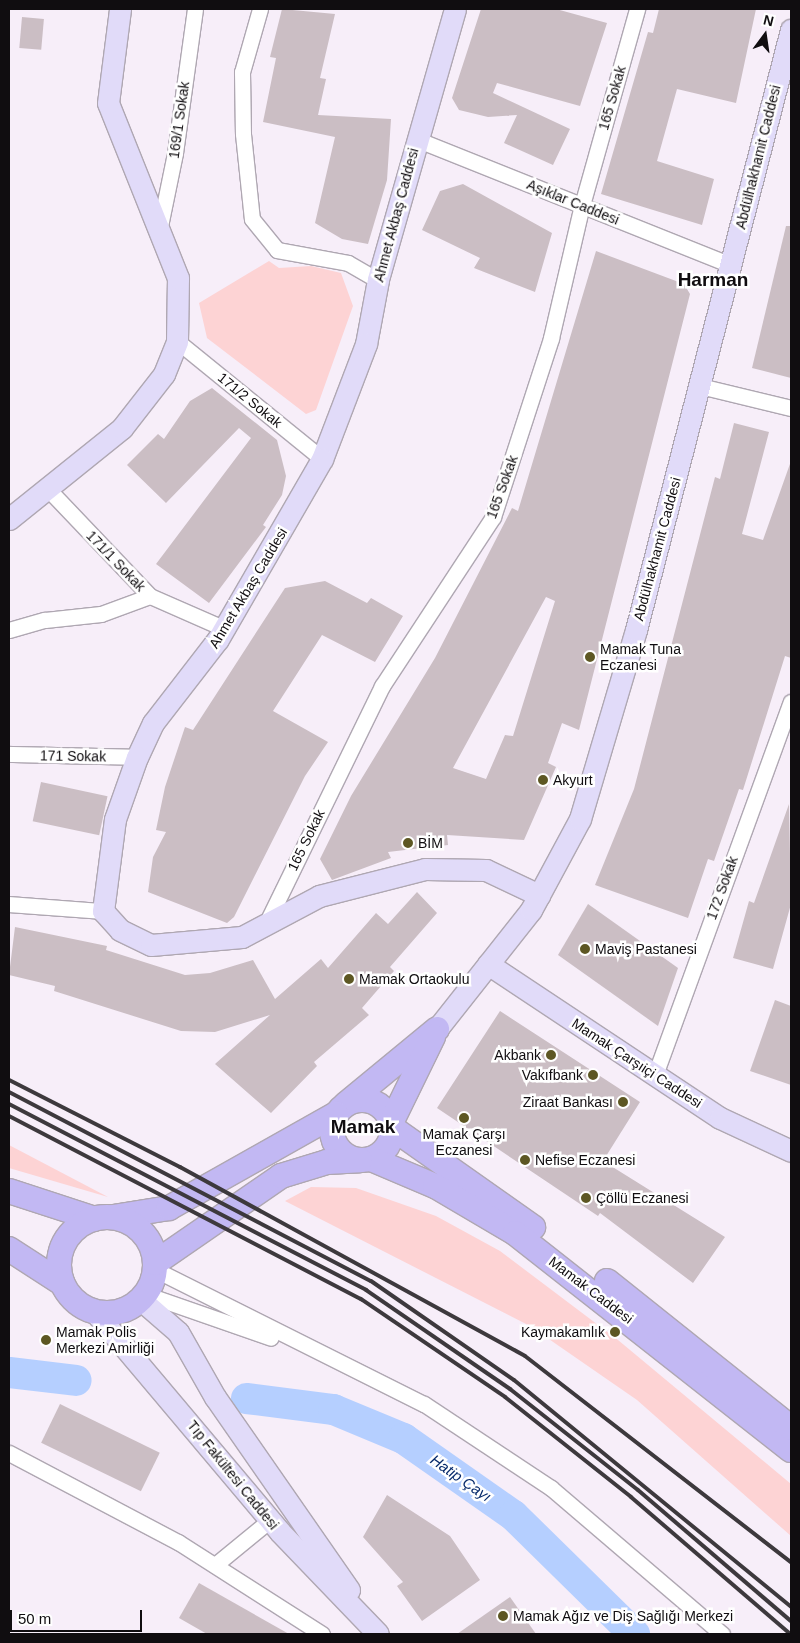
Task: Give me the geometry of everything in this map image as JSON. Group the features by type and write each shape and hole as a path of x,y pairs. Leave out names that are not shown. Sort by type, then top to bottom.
{"main road":[{"path":"9,519 122,428 164,374 177,341 178,278 108,103 120,9"},
{"name":"Ahmet Akbaş Caddesi","path":"103,911 115,819 137,757 153,723 223,628 322,459 366,344 378,280 416,138 455,9"},
{"name":"Abdülhakhamit Caddesi","path":"437,1029 539,895 580,819 636,630 731,265 784,82 791,30"},
{"path":"103,911 120,930 152,945 242,937 319,896 425,869 486,870 539,895"},
{"name":"Mamak Çarşıiçi Caddesi","path":"488,964 720,1118 791,1151"},
{"path":"62,1284 59,1258 63,1245 71,1233 103,1218 169,1208 340,1110 437,1029"},
{"path":"340,1110 332,1134 335,1144 341,1152 366,1160 385,1149 391,1125 437,1029"},
{"path":"340,1110 371,1102 391,1125"},
{"name":"Mamak Caddesi","path":"391,1125 649,1313 791,1428"},
{"name":"Mamak Caddesi","path":"154,1266 281,1176 327,1162 366,1160 435,1186 515,1233 791,1450"},
{"path":"9,1191 138,1229 146,1238 154,1266 143,1296 122,1311 94,1311 81,1306 62,1284 9,1249"},
{"name":"Tıp Fakültesi Caddesi","path":"143,1296 178,1332 215,1397 378,1634"},
{"name":"Tıp Fakültesi Caddesi","path":"94,1311 270,1520 378,1634"}],"street":[{"name":"169/1 Sokak","path":"159,231 175,153 195,9"},
{"path":"260,9 242,72 243,134 252,219 277,250 348,263 378,280"},
{"name":"165 Sokak","path":"266,924 382,686 493,517 551,338 582,205 638,9"},
{"name":"Aşıklar Caddesi","path":"416,138 731,265"},
{"name":"171/2 Sokak","path":"177,341 322,459"},
{"path":"700,386 791,408"},
{"name":"171/1 Sokak","path":"48,489 150,596 223,628"},
{"path":"9,630 45,620 101,614 150,596"},
{"name":"172 Sokak","path":"655,1075 791,702"},
{"name":"171 Sokak","path":"9,754 137,757"},
{"path":"9,904 103,911"},
{"path":"154,1266 324,1356 424,1404 551,1488 722,1634"},
{"path":"143,1296 324,1356"},
{"path":"9,1453 215,1565 322,1634"},
{"path":"215,1565 270,1520"}],"shaded area":[{"path":"269,261 279,268 311,266 341,273 353,306 316,410 306,414 207,338 199,303"},
{"path":"9,1145 108,1197 9,1168"},
{"path":"311,1187 356,1188 436,1216 500,1251 618,1340 791,1484 791,1536 637,1400 530,1326 285,1201"}],"building":[{"path":"282,9 335,14 320,78 326,79 318,115 391,119 387,180 368,244 342,239 315,223 335,137 263,122 276,58 270,57"},
{"path":"481,9 556,9 607,23 580,106 497,83 493,93 570,129 553,165 504,143 517,115 488,117 459,110 452,98"},
{"path":"659,9 756,9 736,103 677,89 657,161 714,179 702,225 601,194 648,32 653,33"},
{"path":"22,17 44,19 41,50 19,48"},
{"path":"463,184 552,233 535,292 474,268 480,258 422,230 440,191"},
{"path":"786,226 791,226 791,378 752,368"},
{"path":"596,251 684,284 690,294 579,730 562,723 548,763 556,767 524,840 447,835 448,845 388,852 391,858 332,880 320,859 351,796 435,658 512,508 518,511","holes":["546,597 555,601 513,736 505,735 486,779 453,768"]},
{"path":"212,388 277,440 286,476 282,495 263,525 266,527 209,603 156,564 251,438 239,428 166,503 127,465 158,434 164,439 190,401"},
{"path":"734,423 769,432 742,534 763,540 791,461 791,658 785,656 743,790 739,789 714,861 708,859 688,918 595,885 634,789 715,477 720,479"},
{"path":"325,581 367,603 371,598 403,616 375,662 322,635 273,711 328,742 305,776 234,917 227,923 148,892 153,857 166,832 156,830 165,787 185,727 193,730 285,588"},
{"path":"41,782 108,796 99,835 33,821"},
{"path":"789,804 791,904 773,969 733,958 749,901 754,903"},
{"path":"417,892 437,913 390,967 394,971 362,1008 369,1015 314,1062 317,1066 271,1113 215,1064 270,1015 215,1032 181,1031 54,991 55,986 9,975 15,927 107,946 106,950 185,975 210,973 253,960 275,999 321,959 328,968 376,913 388,924"},
{"path":"588,904 678,968 658,1026 558,955"},
{"path":"775,1000 791,1006 791,1085 750,1071"},
{"path":"500,1011 640,1102 603,1161 725,1237 693,1283 600,1213 598,1216 437,1108"},
{"path":"60,1404 160,1453 141,1491 41,1443"},
{"path":"387,1495 450,1536 480,1580 422,1621 397,1586 403,1582 363,1537"},
{"path":"199,1583 289,1634 207,1634 179,1618"},
{"name":"Mamak Ağız ve Diş Sağlığı Merkezi","path":"510,1597 536,1634 457,1634"}],"waterway":[{"name":"Hatip Çayı","path":"9,1372 76,1380"},
{"name":"Hatip Çayı","path":"246,1398 333,1409 403,1438 513,1515 634,1634"}],"railway":[{"path":"9,1080 180,1167 525,1356 791,1562"},
{"path":"9,1092 371,1281 514,1380 791,1607"},
{"path":"9,1104 366,1290 510,1389 638,1490 791,1621"},
{"path":"9,1116 361,1299 505,1397 631,1497 790,1634"}],"place":[{"name":"Mamak Tuna Eczanesi","path":"590,657"},
{"name":"Akyurt","path":"543,780"},
{"name":"BİM","path":"408,843"},
{"name":"Maviş Pastanesi","path":"585,949"},
{"name":"Mamak Ortaokulu","path":"349,979"},
{"name":"Akbank","path":"551,1055"},
{"name":"Vakıfbank","path":"593,1075"},
{"name":"Ziraat Bankası","path":"623,1102"},
{"name":"Mamak Çarşı Eczanesi","path":"464,1118"},
{"name":"Nefise Eczanesi","path":"525,1160"},
{"name":"Çöllü Eczanesi","path":"586,1198"},
{"name":"Kaymakamlık","path":"615,1332"},
{"name":"Mamak Polis Merkezi Amirliği","path":"46,1340"},
{"name":"Mamak Ağız ve Diş Sağlığı Merkezi","path":"503,1616"}],"district":[{"name":"Harman","path":"713,280"},
{"name":"Mamak","path":"363,1127"}]}
